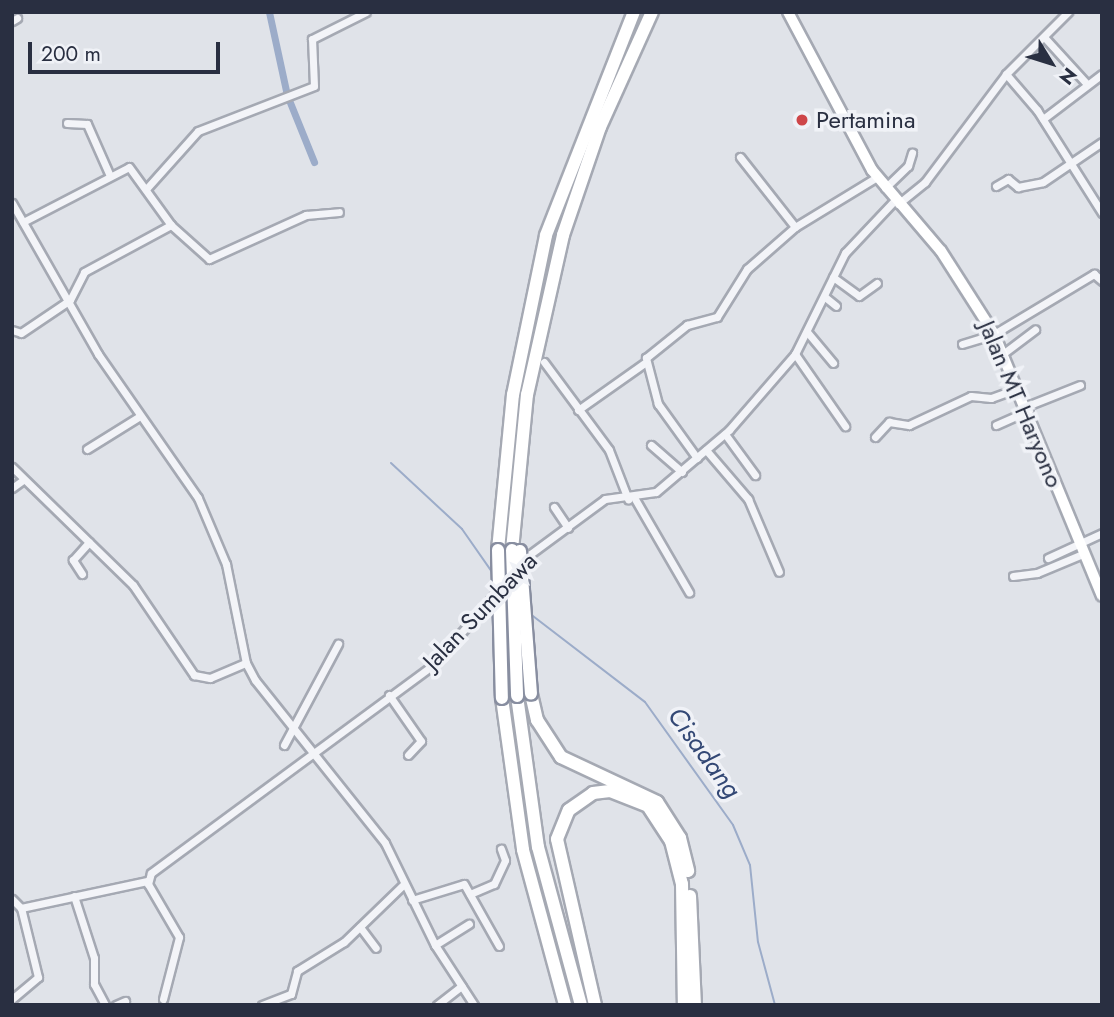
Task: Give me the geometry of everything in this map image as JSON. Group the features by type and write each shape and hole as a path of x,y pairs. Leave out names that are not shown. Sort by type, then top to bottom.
{"highway":[{"path":"565,1005 523,849 502,698 498,550 513,395 546,235 634,12"},
{"path":"581,1005 538,847 517,696 518,463 538,331 563,235 600,127 652,12"},
{"path":"516,550 531,694 537,720 561,757 592,776 642,790 669,816 690,884 695,1005"},
{"path":"595,1005 556,839 569,810 593,793 610,791 648,806 671,841 682,884 684,1005"}],"main road":[{"name":"Jalan MT Haryono","path":"788,12 877,177 941,251 994,334 1020,388 1082,548 1098,576 1102,596"}],"street":[{"path":"147,188 198,131 314,86 312,39 366,12"},
{"name":"Jalan Sumbawa","path":"147,881 312,748 449,650 519,564 605,499 632,499 682,472 725,434 795,354 848,250 896,202 925,182 1006,74 1045,38 1068,12"},
{"path":"1045,38 1087,84"},
{"path":"1006,74 1043,119 1102,213"},
{"path":"1043,119 1102,74"},
{"path":"67,123 87,124 110,176"},
{"path":"996,186 1008,179 1018,187 1043,182 1102,142"},
{"path":"885,188 908,166 912,153"},
{"path":"740,156 795,227"},
{"path":"23,222 129,167 172,225 214,259 306,215 339,212"},
{"path":"578,410 643,364 687,325 708,320 722,311 747,269 795,227 877,177"},
{"path":"12,203 140,416 198,498 230,578 246,663 385,843 435,945 474,1005"},
{"path":"12,330 21,333 70,300 85,272 172,225"},
{"path":"962,344 994,334 1094,274 1102,281"},
{"path":"832,277 859,296 877,283"},
{"path":"825,297 836,306"},
{"path":"1004,353 1035,330"},
{"path":"808,333 833,363"},
{"path":"795,354 845,426"},
{"path":"544,362 609,450 632,499 689,592"},
{"path":"643,364 671,428 697,458"},
{"path":"996,425 1080,384"},
{"path":"875,437 889,422 909,425 971,396 991,398 1020,388"},
{"path":"87,449 140,416"},
{"path":"725,434 755,475"},
{"path":"651,446 682,472"},
{"path":"706,450 748,499 779,572"},
{"path":"12,467 137,590 194,675 210,678 246,663"},
{"path":"12,488 23,480"},
{"path":"554,507 568,528"},
{"path":"1013,576 1037,573 1082,548 1102,533"},
{"path":"82,574 74,559 89,542"},
{"path":"1048,558 1082,548"},
{"path":"284,745 297,730 338,644"},
{"path":"389,695 421,741 408,755"},
{"path":"470,894 494,884 505,860 500,849"},
{"path":"21,908 147,881 178,937 163,999"},
{"path":"262,1005 291,994 298,971 360,927 404,884"},
{"path":"412,900 452,884 464,884 499,946"},
{"path":"74,896 94,958 94,984 105,1005"},
{"path":"12,899 21,908 38,977 12,999"},
{"path":"435,945 469,924"},
{"path":"360,927 376,948"},
{"path":"438,1005 461,986"},
{"path":"116,1005 125,1001"}],"waterway":[{"path":"269,12 287,95"},
{"path":"289,100 314,162"},
{"name":"Cisadang","path":"391,463 462,529 492,572"},
{"name":"Cisadang","path":"529,613 645,702 733,825 750,865 758,942 775,1005"}],"place":[{"name":"Pertamina","path":"802,120"}]}
